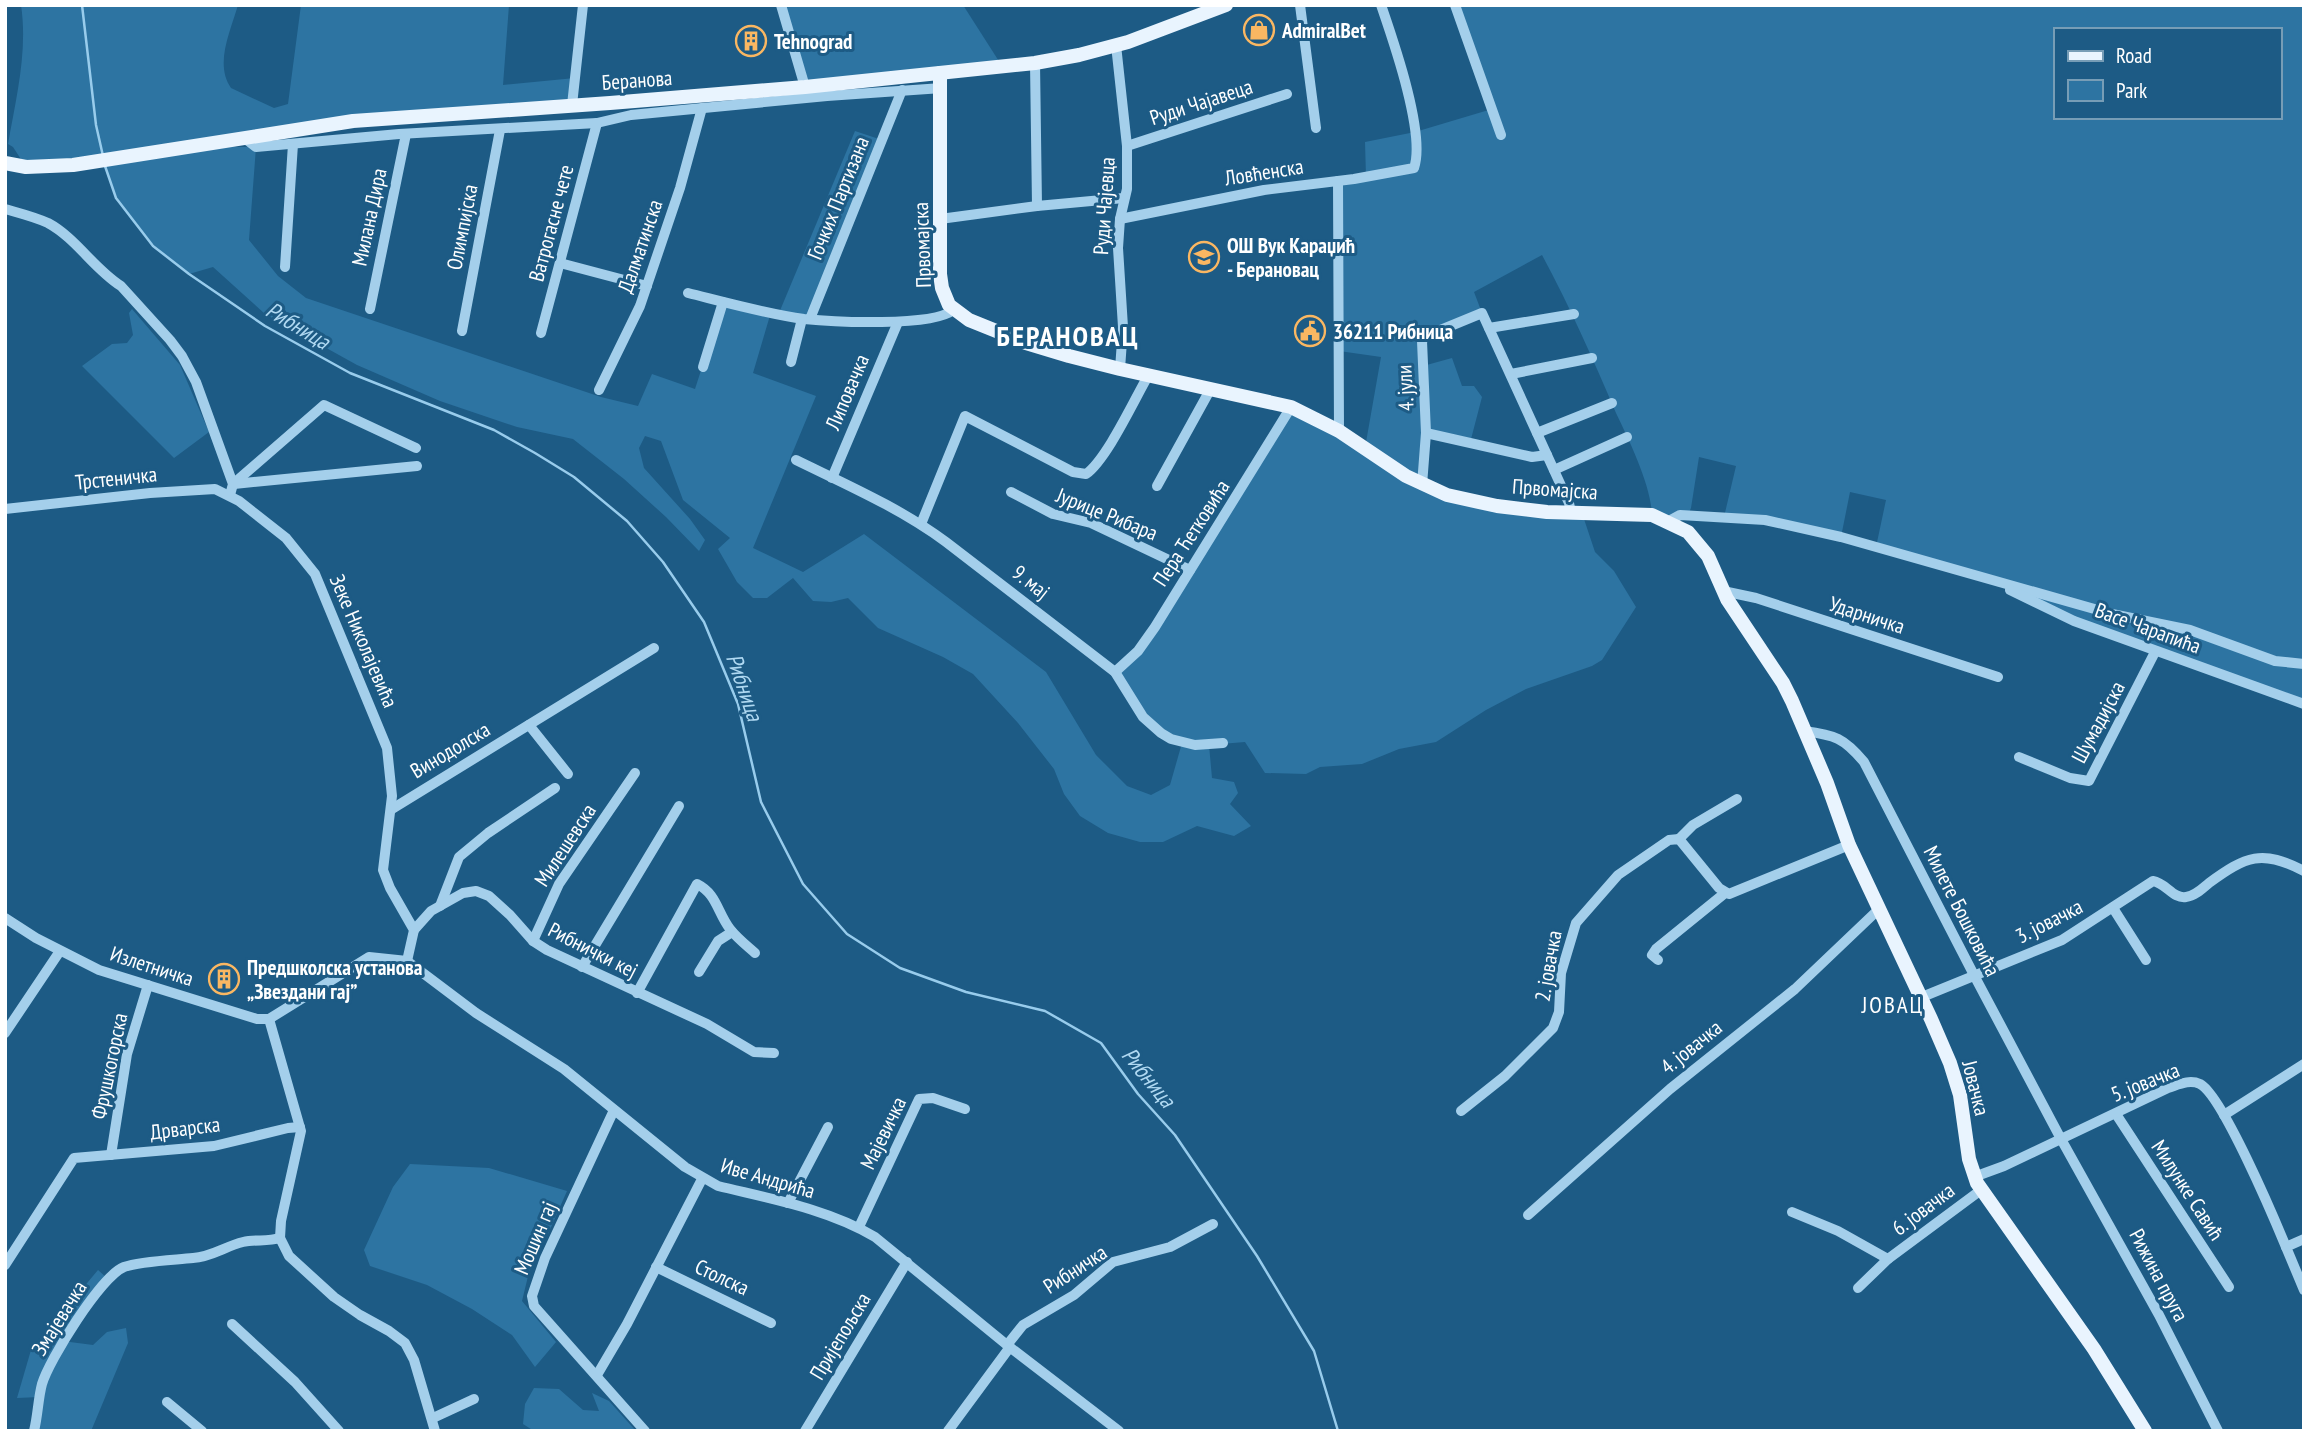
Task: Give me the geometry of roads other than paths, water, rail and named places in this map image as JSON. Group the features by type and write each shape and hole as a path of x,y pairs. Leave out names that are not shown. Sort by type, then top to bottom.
{"main road":[{"name":"Беранова","path":"5,163 26,167 73,165 353,121 805,87 941,80 1079,55 1116,45 1226,5"},
{"name":"Првомајска","path":"941,80 942,288 945,299 953,310 969,320 1026,343 1148,376 1291,407 1339,430 1422,485 1473,502 1571,513 1643,514 1669,521 1688,532 1711,561 1723,591 1787,690 1804,731"},
{"name":"Јовачка","path":"1804,731 1830,790 1849,845 1922,998 1958,1088 1968,1154 1978,1183 2091,1344 2145,1431"}],"street":[{"path":"572,105 583,5"},
{"path":"780,5 805,87"},
{"path":"1300,5 1316,128"},
{"name":"Ловћенска","path":"1121,216 1264,190 1415,168 1418,149 1409,104 1381,5"},
{"path":"1455,5 1501,135"},
{"name":"Руди Чајевца","path":"1116,45 1127,146 1127,189 1118,248 1123,327 1120,369"},
{"path":"1035,63 1037,206"},
{"name":"Беранова","path":"243,137 256,147 406,134 597,123 702,108 902,90 941,80"},
{"name":"Гочких Партизана","path":"791,362 806,319 902,90"},
{"name":"Руди Чајавеца","path":"1127,146 1287,94"},
{"path":"610,103 612,119"},
{"name":"Далматинска","path":"599,390 636,316 647,286 680,188 702,108"},
{"name":"Ватрогасне чете","path":"541,333 597,123"},
{"name":"Олимпијска","path":"461,331 500,130"},
{"name":"Милана Дира","path":"370,309 406,134"},
{"path":"285,267 293,144"},
{"path":"1338,181 1339,430"},
{"path":"940,219 1124,198"},
{"path":"1106,200 1121,216"},
{"path":"5,209 49,224 71,240 121,286 170,340 196,382 231,490"},
{"path":"560,262 647,286"},
{"path":"688,293 806,319 898,322 941,317 953,310"},
{"path":"703,367 723,302"},
{"name":"4. јули","path":"1422,485 1426,433 1422,341 1426,336 1482,313 1489,328 1574,314"},
{"name":"Липовачка","path":"832,478 898,322"},
{"path":"1489,328 1569,503 1571,513"},
{"path":"1511,374 1592,358"},
{"path":"921,524 965,416 1083,475 1090,472 1098,462 1148,376"},
{"path":"1157,486 1210,390"},
{"path":"1537,433 1612,403"},
{"path":"231,490 324,405 416,448"},
{"name":"Пера Ћетковића","path":"1115,672 1138,651 1291,407"},
{"name":"4. јули","path":"1426,433 1532,457 1547,455"},
{"name":"Првомајска","path":"1554,470 1627,437"},
{"name":"9. мај","path":"796,460 921,524 1115,672 1143,718 1161,733 1171,739 1195,745 1223,743"},
{"path":"231,490 417,467"},
{"name":"Трстеничка","path":"5,509 150,493 231,490"},
{"name":"Зеке Николајевића","path":"231,490 286,538 315,574 387,748 391,770 392,809 383,870 414,930"},
{"name":"Јурице Рибара","path":"1011,492 1053,514 1091,523 1190,570"},
{"path":"1669,521 1680,515 1765,520 1841,537 1983,578"},
{"name":"Васе Чарапића","path":"1983,578 2112,614 2190,630 2276,661 2304,664"},
{"name":"Васе Чарапића","path":"1983,578 2074,621 2304,704"},
{"name":"Ударничка","path":"1723,591 1756,598 1998,677"},
{"name":"Винодолска","path":"392,809 654,648"},
{"name":"Шумадијска","path":"2019,757 2078,781 2089,781 2155,652"},
{"path":"529,724 568,774"},
{"name":"Милете Бошковића","path":"1804,731 1827,734 1850,745 1864,762 2061,1139"},
{"name":"Милешевска","path":"533,942 559,884 635,773"},
{"path":"440,906 459,857 488,833 555,788"},
{"name":"2. јовачка","path":"1461,1111 1505,1076 1553,1028 1559,1012 1562,973 1576,923 1618,875 1670,840 1679,839 1693,825 1737,799"},
{"path":"582,967 679,807"},
{"path":"1679,839 1725,893"},
{"path":"1658,960 1652,955 1656,949 1725,893 1736,893 1849,845"},
{"name":"3. јовачка","path":"1922,998 2062,940 2153,881 2163,884 2178,896 2190,896 2232,868 2258,858 2280,859 2304,871"},
{"path":"637,993 697,884 706,888 713,896 732,932 755,953"},
{"name":"Рибнички кеј","path":"414,930 431,911 463,893 476,891 489,896 533,942 707,1024 754,1052 774,1053"},
{"name":"3. јовачка","path":"2113,908 2146,960"},
{"name":"4. јовачка","path":"1528,1214 1670,1089 1796,989 1879,909"},
{"name":"Излетничка","path":"5,918 60,951 99,970 246,1016 269,1019"},
{"path":"414,930 407,961 369,957 269,1019 300,1127 280,1238 289,1256 334,1297 405,1343 414,1360 435,1431"},
{"path":"699,972 719,941 732,932"},
{"path":"5,1033 60,951"},
{"name":"Иве Андрића","path":"407,961 476,1013 564,1069 702,1178 718,1186 788,1203 859,1227 1119,1431"},
{"name":"Фрушкогорска","path":"111,1155 127,1054 148,985"},
{"path":"2224,1115 2304,1064"},
{"name":"5. јовачка","path":"1978,1183 2004,1167 2168,1088 2195,1082 2205,1088 2224,1115 2304,1290"},
{"name":"Мајевичка","path":"859,1227 919,1099 933,1098 965,1109"},
{"name":"Мошин гај","path":"614,1110 545,1258 532,1296 534,1306 645,1431"},
{"name":"Милунке Савић","path":"2116,1114 2228,1287"},
{"path":"788,1203 828,1126"},
{"name":"Дрварска","path":"5,1265 74,1158 214,1146 300,1127"},
{"name":"Рижина пруга","path":"2061,1139 2159,1315 2218,1431"},
{"path":"597,1375 627,1324 702,1178"},
{"name":"6. јовачка","path":"1858,1288 1978,1183"},
{"name":"6. јовачка","path":"1792,1212 1838,1231 1888,1259"},
{"name":"Рибничка","path":"948,1431 1023,1325 1067,1300 1113,1262 1170,1247 1213,1224"},
{"name":"Змајевачка","path":"34,1431 43,1381 81,1313 113,1274 137,1264 212,1255 246,1241 268,1242 280,1238"},
{"path":"2286,1247 2304,1239"},
{"name":"Пријепољска","path":"805,1431 907,1262"},
{"name":"Столска","path":"656,1267 771,1323"},
{"path":"232,1324 295,1382 340,1431"},
{"path":"433,1418 474,1399"},
{"path":"167,1402 202,1431"}],"waterway":[{"name":"Рибница","path":"82,5 96,125 103,156"},
{"name":"Рибница","path":"105,166 116,198 153,246 265,326 350,373 494,430 574,477 627,521 663,562 704,622 738,704 761,802 803,884 847,934 900,968 966,992 1045,1011 1101,1043 1138,1094 1175,1135 1257,1256 1314,1351 1338,1431"}],"place":[{"name":"AdmiralBet","path":"1259,30"},
{"name":"Tehnograd","path":"751,41"},
{"name":"ОШ Вук Караџић - Берановац","path":"1204,257"},
{"name":"36211 Рибница","path":"1310,331"},
{"name":"Предшколска установа „Звездани гај”","path":"224,979"}],"district":[{"name":"БЕРАНОВАЦ","path":"1068,335"},
{"name":"ЈОВАЦ","path":"1893,1004"}]}
